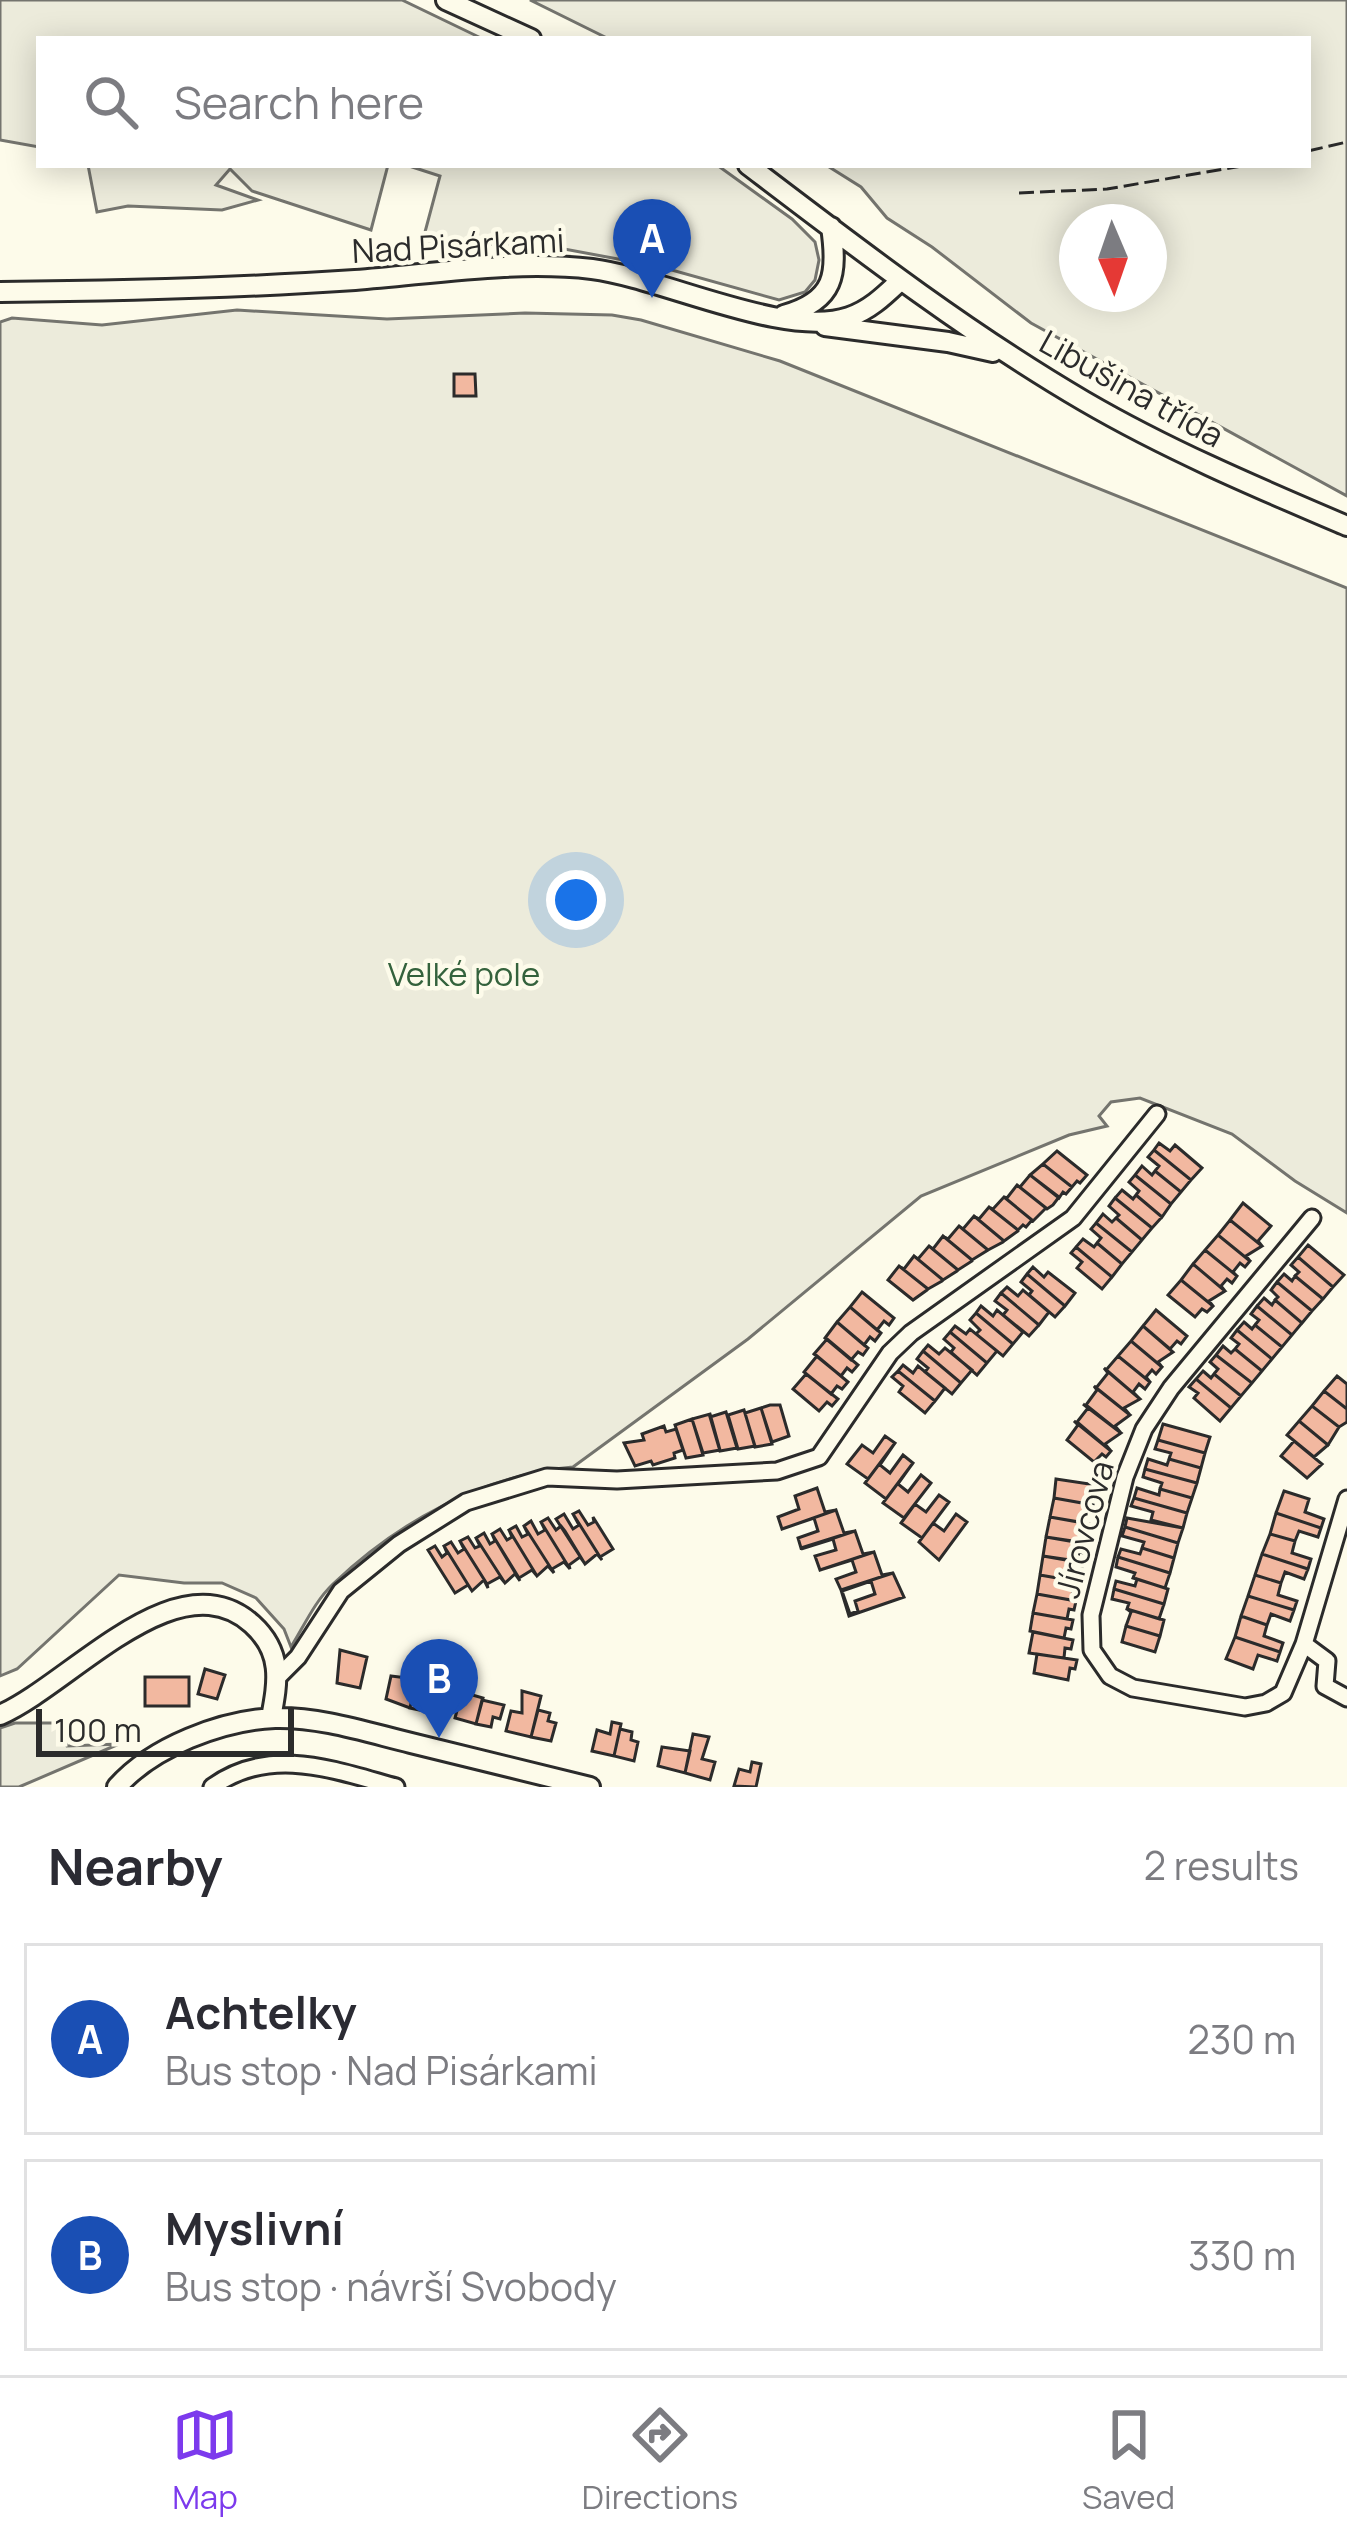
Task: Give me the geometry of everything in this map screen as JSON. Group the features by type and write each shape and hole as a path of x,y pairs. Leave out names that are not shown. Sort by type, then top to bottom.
{"street":[{"path":"446,0 524,36"},
{"name":"Libušina třída","path":"752,168 1015,358 1165,445 1347,526"},
{"path":"776,316 809,306 827,290 835,267 831,227"},
{"name":"Nad Pisárkami","path":"0,292 256,286 562,267 633,276 776,316 845,318 866,310 901,280"},
{"path":"776,316 865,333 963,344 1015,358"},
{"path":"278,1677 298,1657 341,1591 399,1544 466,1502 547,1477 616,1480 777,1471 819,1457 890,1353 911,1333 1073,1219 1157,1114"},
{"name":"Jírovcova","path":"1312,1218 1171,1388 1144,1430 1125,1477 1091,1615 1092,1650 1110,1676 1133,1688 1245,1707 1283,1693 1304,1644 1347,1499"},
{"path":"0,1715 48,1690 142,1622 170,1608 218,1603 239,1612 275,1652 278,1677 271,1718"},
{"path":"1304,1644 1328,1660 1324,1686 1347,1698"},
{"path":"117,1787 129,1774 179,1743 271,1718 337,1725 590,1787"},
{"path":"212,1787 240,1772 282,1762 327,1768 396,1787"}],"green space":[{"path":"0,0 402,0 477,36 36,36 36,146 0,140"},
{"path":"530,0 1347,0 1347,496 1031,323 887,218 861,187 831,168 1311,168 1311,36 603,36"},
{"path":"89,168 387,168 371,230 252,191 230,169 216,185 258,200 222,210 128,206 97,212"},
{"path":"415,168 721,168 792,219 815,242 819,260 815,280 805,292 779,300 661,267 532,243 421,247 440,176"},
{"name":"Velké pole","path":"237,310 387,319 525,313 641,320 780,361 1347,588 1347,1213 1232,1134 1140,1098 1111,1102 1099,1116 1107,1126 1069,1135 921,1196 748,1339 573,1467 475,1491 385,1541 327,1591 291,1647 284,1629 256,1598 222,1583 119,1575 17,1669 0,1676 0,322 12,318 102,325"},
{"path":"15,1723 57,1723 67,1746 119,1744 19,1787 0,1787 0,1728"}],"building":[{"path":"454,374 475,374 476,396 454,396"},
{"path":"1159,1143 1170,1151 1175,1145 1202,1168 1191,1180 1154,1150"},
{"path":"1154,1150 1191,1180 1181,1192 1155,1171 1159,1166 1148,1157"},
{"path":"1057,1151 1087,1175 1080,1183 1072,1187 1043,1164"},
{"path":"1043,1164 1072,1187 1066,1194 1059,1198 1030,1175"},
{"path":"1142,1166 1181,1192 1171,1204 1135,1175"},
{"path":"1030,1175 1059,1197 1047,1209 1017,1185"},
{"path":"1135,1175 1171,1204 1162,1217 1136,1195 1139,1191 1129,1182"},
{"path":"1017,1185 1046,1208 1033,1221 1004,1197"},
{"path":"1122,1190 1133,1199 1136,1195 1162,1217 1152,1228 1115,1198"},
{"path":"1004,1197 1032,1220 1026,1227 1018,1230 989,1207 993,1209"},
{"path":"1115,1198 1152,1228 1142,1240 1116,1218 1119,1215 1109,1206"},
{"path":"1243,1203 1271,1226 1258,1241 1262,1246 1230,1220"},
{"path":"989,1207 1018,1231 1004,1241 974,1216 979,1219"},
{"path":"1103,1214 1112,1222 1116,1218 1142,1240 1132,1252 1096,1223"},
{"path":"974,1216 1004,1241 988,1250 959,1226 963,1229"},
{"path":"1230,1220 1262,1246 1246,1256 1250,1261 1218,1235"},
{"path":"1096,1223 1132,1252 1122,1264 1097,1243 1101,1238 1091,1229"},
{"path":"959,1226 988,1250 972,1260 943,1236 948,1239"},
{"path":"1218,1235 1250,1261 1245,1267 1240,1263 1233,1272 1237,1276 1205,1250"},
{"path":"943,1236 972,1261 958,1270 929,1246 933,1249"},
{"path":"1083,1239 1094,1247 1097,1243 1122,1264 1112,1277 1076,1247"},
{"path":"1308,1245 1344,1275 1333,1287 1298,1257"},
{"path":"929,1246 958,1270 943,1280 914,1256 918,1259"},
{"path":"1076,1247 1112,1277 1102,1289 1077,1268 1082,1262 1071,1253"},
{"path":"1205,1250 1237,1276 1221,1286 1225,1291 1193,1264"},
{"path":"914,1256 943,1280 928,1289 899,1266 904,1269"},
{"path":"1298,1257 1333,1287 1323,1299 1295,1276 1299,1272 1291,1265"},
{"path":"1193,1264 1225,1291 1209,1301 1213,1306 1181,1280"},
{"path":"899,1266 928,1289 913,1300 888,1280"},
{"path":"1033,1267 1044,1277 1048,1272 1075,1293 1065,1306 1027,1274"},
{"path":"1027,1274 1065,1306 1055,1317 1029,1295 1032,1291 1021,1282"},
{"path":"1284,1274 1292,1281 1295,1276 1323,1299 1312,1311 1277,1282"},
{"path":"1181,1280 1213,1306 1207,1312 1202,1309 1195,1317 1168,1295"},
{"path":"1277,1282 1312,1311 1302,1323 1275,1300 1278,1297 1271,1290"},
{"path":"1007,1287 1018,1296 1023,1290 1049,1312 1039,1325 1001,1293"},
{"path":"862,1292 894,1318 889,1325 884,1321 877,1330 850,1307"},
{"path":"1001,1293 1039,1325 1029,1336 1003,1315 1007,1310 995,1301"},
{"path":"1264,1298 1272,1305 1275,1300 1302,1323 1292,1335 1257,1306"},
{"path":"981,1306 993,1316 997,1310 1023,1332 1013,1344 976,1313"},
{"path":"1257,1306 1292,1335 1282,1347 1255,1325 1259,1320 1251,1314"},
{"path":"850,1307 881,1333 875,1341 870,1337 864,1345 837,1322"},
{"path":"1156,1310 1187,1336 1181,1344 1177,1341 1170,1349 1143,1326"},
{"path":"976,1313 1013,1344 1003,1356 976,1334 980,1330 970,1320"},
{"path":"837,1322 868,1348 863,1355 858,1352 851,1360 825,1338"},
{"path":"1244,1322 1282,1347 1272,1359 1237,1330"},
{"path":"955,1326 966,1334 970,1329 997,1351 987,1363 950,1332"},
{"path":"1143,1326 1173,1352 1158,1362 1162,1367 1131,1341"},
{"path":"1237,1330 1272,1359 1262,1371 1235,1349 1239,1344 1231,1338"},
{"path":"950,1332 987,1363 977,1375 951,1352 954,1348 944,1339"},
{"path":"827,1339 858,1365 852,1372 847,1368 841,1376 814,1354"},
{"path":"1131,1341 1162,1367 1146,1377 1150,1382 1118,1356"},
{"path":"928,1345 939,1354 945,1348 972,1370 961,1383 923,1351"},
{"path":"1223,1346 1231,1353 1235,1349 1262,1371 1252,1383 1216,1355"},
{"path":"923,1351 961,1383 952,1394 925,1372 928,1368 917,1359"},
{"path":"1216,1355 1252,1383 1241,1396 1214,1374 1218,1369 1210,1362"},
{"path":"817,1356 848,1382 842,1389 837,1386 831,1394 804,1372"},
{"path":"1118,1356 1150,1382 1145,1389 1139,1384 1133,1392 1140,1399 1106,1370"},
{"path":"903,1365 913,1373 918,1366 945,1388 935,1401 898,1371"},
{"path":"1104,1368 1140,1399 1124,1408 1130,1415 1096,1388 1108,1373"},
{"path":"898,1371 935,1401 925,1413 899,1392 903,1386 892,1377"},
{"path":"1203,1371 1241,1396 1231,1408 1196,1379"},
{"path":"806,1374 838,1399 832,1406 827,1402 819,1411 793,1389"},
{"path":"1337,1376 1347,1384 1347,1409 1324,1391"},
{"path":"1196,1379 1231,1408 1220,1421 1194,1398 1198,1393 1189,1387"},
{"path":"1094,1386 1130,1415 1115,1426 1121,1433 1086,1405 1097,1390"},
{"path":"1324,1391 1347,1409 1347,1422 1339,1427 1312,1406"},
{"path":"1083,1404 1121,1433 1105,1444 1111,1451 1077,1422 1088,1408"},
{"path":"780,1405 789,1436 772,1442 761,1408"},
{"path":"1312,1406 1339,1427 1328,1445 1299,1421"},
{"path":"761,1408 772,1444 755,1447 745,1413"},
{"path":"744,1410 755,1446 738,1449 728,1415"},
{"path":"726,1412 737,1448 720,1451 710,1417"},
{"path":"710,1414 720,1450 703,1453 692,1419"},
{"path":"692,1419 703,1455 686,1458 675,1425"},
{"path":"1074,1421 1111,1451 1106,1457 1102,1454 1094,1462 1067,1440 1078,1425"},
{"path":"1299,1421 1328,1445 1314,1457 1287,1435"},
{"path":"1163,1424 1210,1437 1205,1453 1158,1440"},
{"path":"664,1426 666,1432 676,1429 683,1450 674,1453 675,1458 635,1466 624,1443 644,1440 642,1434"},
{"path":"885,1436 895,1443 868,1479 847,1464 862,1445 873,1453"},
{"path":"1158,1440 1205,1453 1201,1468 1169,1459 1171,1453 1155,1449"},
{"path":"1294,1441 1322,1464 1307,1478 1281,1456"},
{"path":"895,1443 880,1465 890,1473 903,1455 913,1463 886,1499 865,1483"},
{"path":"1148,1459 1201,1468 1197,1483 1145,1469"},
{"path":"913,1463 898,1484 908,1492 921,1475 931,1483 904,1518 883,1503"},
{"path":"1145,1469 1197,1483 1192,1498 1160,1489 1162,1483 1143,1477"},
{"path":"1056,1479 1096,1485 1095,1494 1090,1494 1088,1504 1054,1498"},
{"path":"817,1488 825,1512 836,1510 782,1529 778,1517 799,1509 795,1496"},
{"path":"1137,1488 1192,1498 1187,1513 1134,1498"},
{"path":"1284,1491 1309,1499 1305,1512 1324,1519 1321,1528 1276,1513"},
{"path":"939,1495 949,1502 922,1538 901,1523 915,1504 926,1512"},
{"path":"1054,1498 1093,1505 1092,1514 1086,1513 1085,1523 1050,1517"},
{"path":"1134,1498 1187,1513 1183,1528 1151,1520 1153,1512 1131,1506"},
{"path":"836,1510 844,1533 855,1531 801,1548 798,1538 818,1531 814,1518 782,1529"},
{"path":"579,1511 588,1525 593,1517 613,1549 600,1557 573,1514"},
{"path":"1276,1513 1321,1528 1318,1537 1299,1531 1295,1541 1270,1534"},
{"path":"564,1514 573,1529 579,1525 573,1514 602,1560 597,1554 585,1564 556,1519"},
{"path":"956,1514 967,1522 939,1560 919,1542 933,1523 944,1531"},
{"path":"1050,1517 1089,1524 1088,1533 1083,1532 1081,1543 1046,1537"},
{"path":"548,1518 556,1530 561,1526 585,1564 580,1557 570,1569 541,1522"},
{"path":"1127,1518 1183,1528 1178,1543 1125,1527"},
{"path":"531,1521 538,1534 545,1530 541,1522 570,1569 564,1562 552,1569 554,1573 524,1526"},
{"path":"516,1526 522,1537 528,1534 524,1526 554,1573 548,1566 537,1576 509,1530"},
{"path":"1125,1527 1178,1543 1174,1558 1122,1536"},
{"path":"500,1529 507,1540 512,1537 509,1530 537,1576 532,1570 519,1578 492,1534"},
{"path":"855,1531 863,1554 874,1552 820,1570 815,1556 836,1550 833,1539 801,1549"},
{"path":"484,1533 490,1544 495,1541 492,1534 520,1581 515,1574 505,1583 476,1538"},
{"path":"1270,1534 1295,1541 1292,1553 1311,1559 1308,1569 1262,1554"},
{"path":"468,1537 475,1548 480,1546 476,1538 505,1583 500,1577 487,1584 460,1541"},
{"path":"1046,1537 1086,1543 1084,1553 1079,1552 1077,1561 1043,1556"},
{"path":"460,1541 487,1584 488,1588 484,1580 472,1591 444,1546 451,1542 458,1553 464,1549"},
{"path":"435,1546 442,1557 447,1553 444,1546 472,1591 468,1585 455,1593 428,1550"},
{"path":"1142,1548 1174,1558 1170,1573 1118,1557 1121,1549 1140,1554"},
{"path":"874,1552 882,1575 893,1573 841,1590 836,1579 856,1572 852,1560 820,1570"},
{"path":"1262,1554 1308,1569 1304,1579 1285,1572 1281,1583 1255,1575"},
{"path":"1043,1556 1083,1563 1081,1572 1076,1571 1074,1581 1040,1575"},
{"path":"1118,1557 1170,1573 1165,1588 1116,1567"},
{"path":"893,1573 904,1597 849,1616 841,1590","holes":["871,1581 875,1594 855,1601 858,1611 850,1614 842,1591"]},
{"path":"1040,1575 1080,1582 1078,1591 1073,1590 1071,1600 1037,1594"},
{"path":"1255,1575 1281,1583 1278,1595 1297,1601 1294,1610 1248,1596"},
{"path":"1137,1579 1168,1589 1164,1604 1114,1589 1116,1581 1135,1586"},
{"path":"1114,1589 1164,1604 1159,1619 1112,1599"},
{"path":"1037,1594 1076,1601 1074,1610 1069,1609 1067,1619 1033,1613"},
{"path":"1248,1596 1294,1610 1290,1621 1271,1614 1267,1625 1241,1616"},
{"path":"1127,1609 1164,1620 1160,1636 1126,1626 1131,1612"},
{"path":"1033,1613 1073,1620 1071,1629 1066,1628 1064,1638 1030,1631"},
{"path":"1241,1616 1267,1625 1264,1636 1283,1643 1280,1652 1235,1637"},
{"path":"1126,1626 1160,1636 1155,1652 1122,1642"},
{"path":"1033,1632 1073,1640 1071,1649 1065,1648 1064,1658 1029,1653"},
{"path":"1235,1637 1280,1652 1277,1661 1258,1655 1253,1669 1226,1659"},
{"path":"340,1650 367,1657 360,1688 337,1683"},
{"path":"1037,1654 1077,1660 1075,1669 1070,1668 1068,1680 1034,1673"},
{"path":"205,1669 225,1675 217,1699 198,1694"},
{"path":"391,1676 416,1679 410,1708 386,1699"},
{"path":"145,1677 189,1677 189,1706 145,1706"},
{"path":"416,1682 435,1686 429,1712 410,1708"},
{"path":"522,1691 541,1696 531,1737 506,1731 511,1711 522,1713"},
{"path":"462,1692 483,1698 476,1724 455,1718"},
{"path":"482,1700 504,1705 500,1719 493,1717 491,1727 476,1724"},
{"path":"538,1710 550,1713 548,1721 556,1723 551,1741 531,1737"},
{"path":"612,1722 621,1724 614,1756 592,1751 597,1730 610,1734"},
{"path":"620,1729 632,1732 631,1740 638,1742 634,1761 614,1756"},
{"path":"693,1734 709,1737 702,1759 715,1762 710,1780 685,1773"},
{"path":"662,1747 690,1751 685,1773 658,1766"},
{"path":"752,1762 761,1764 756,1787 734,1786 739,1769 750,1772"}],"fence":[{"path":"1311,150 1347,142"},
{"path":"1019,193 1107,189 1230,168"}],"place":[{"name":"Achtelky","path":"652,298"},
{"name":"Myslivní","path":"439,1738"}]}
